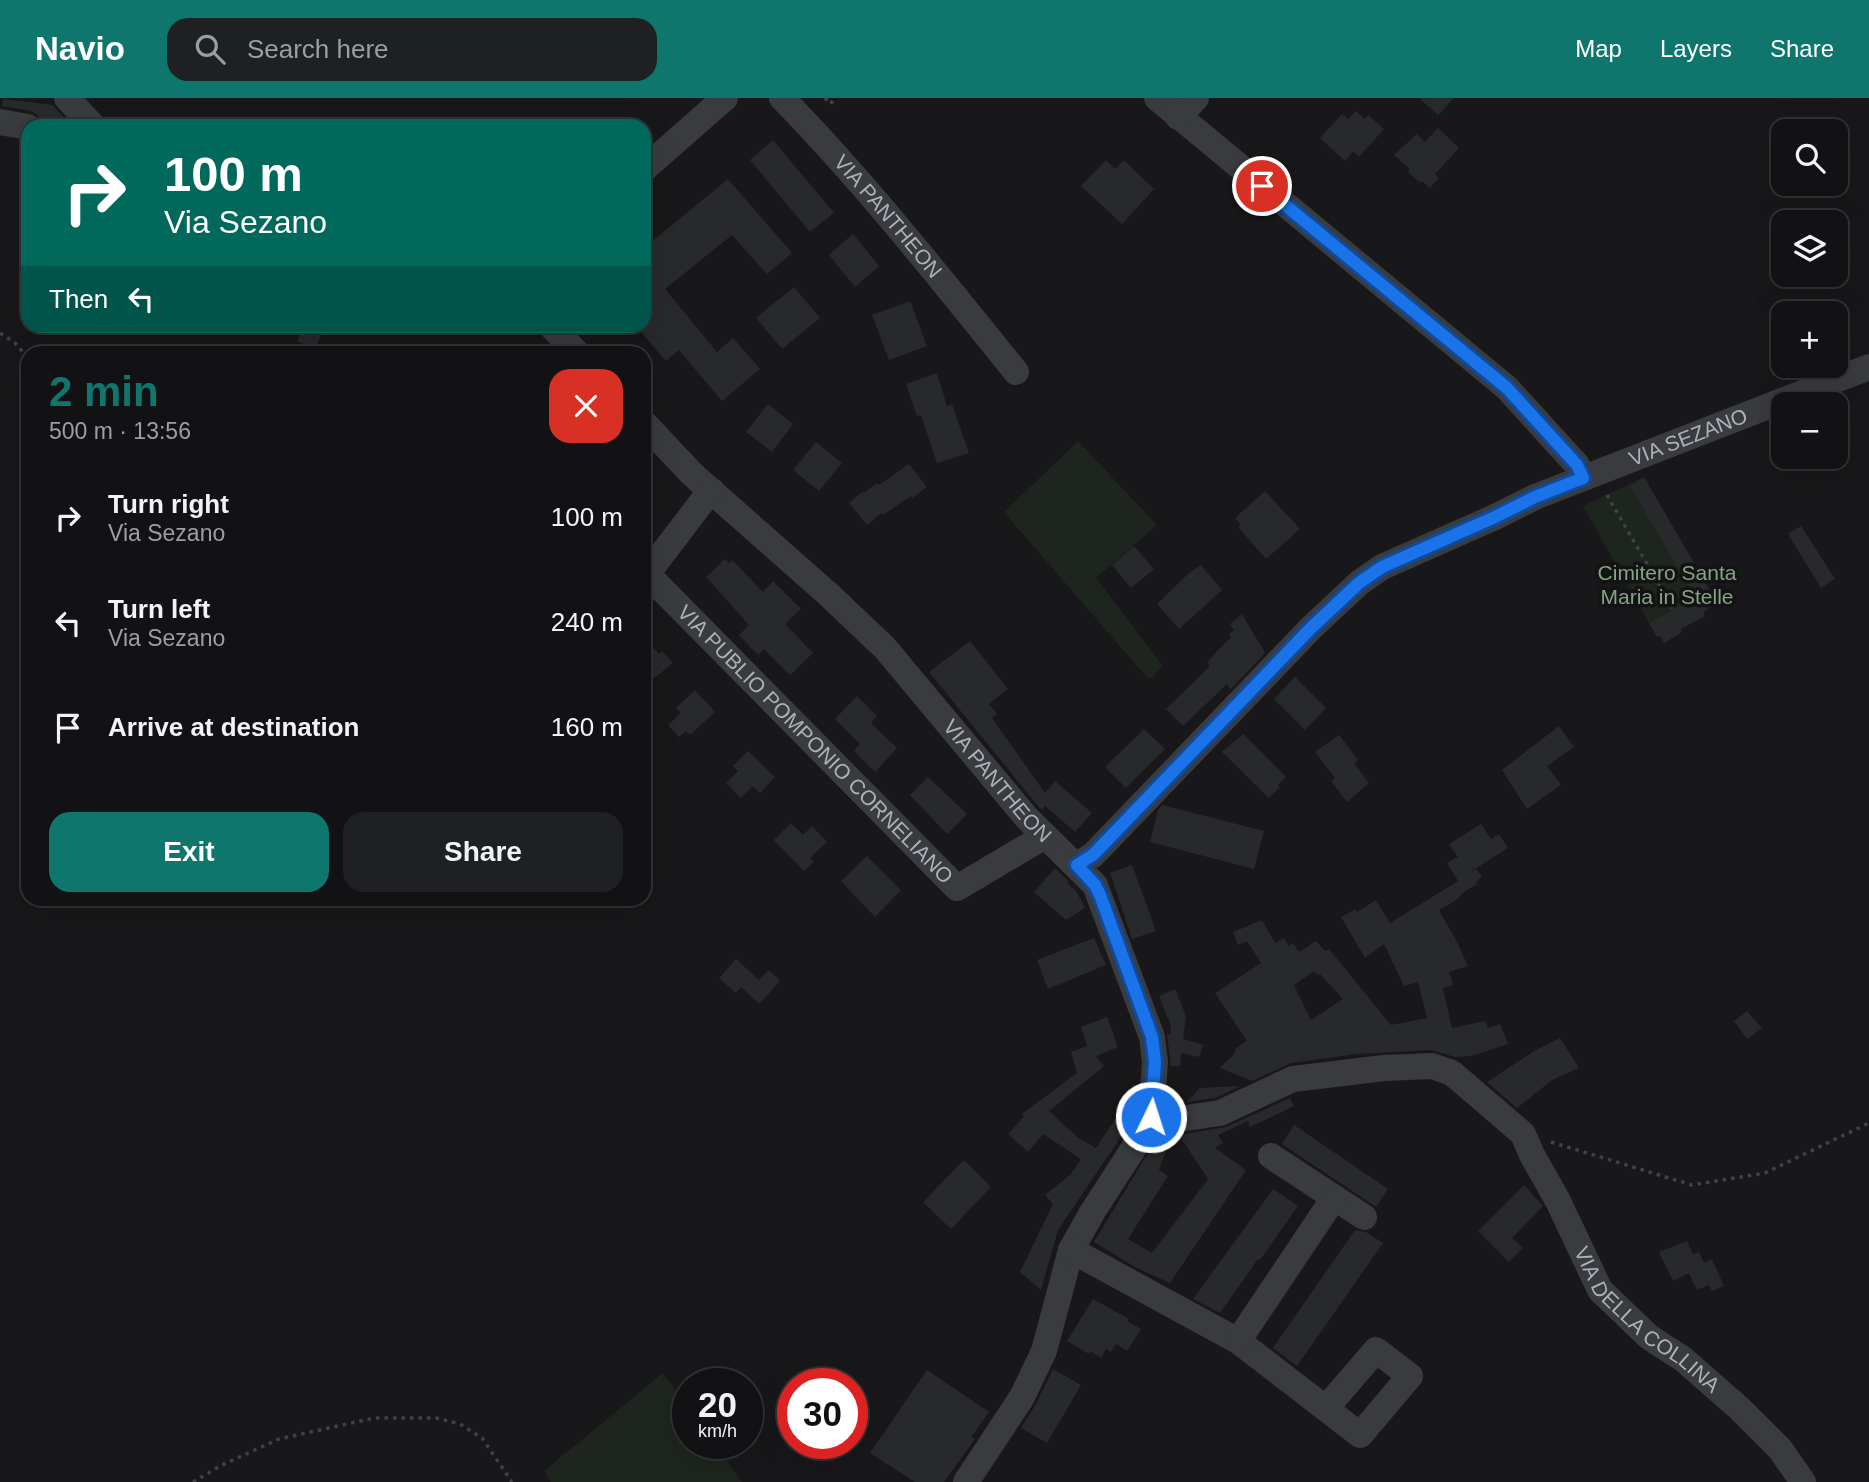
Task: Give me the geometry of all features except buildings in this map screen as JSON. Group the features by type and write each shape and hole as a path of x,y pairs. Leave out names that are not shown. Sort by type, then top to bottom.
{"street":[{"path":"67,98 86,119"},
{"path":"651,163 725,98"},
{"name":"VIA PANTHEON","path":"782,98 825,141 1016,372"},
{"path":"1157,98 1187,108 1507,388 1577,465 1583,478"},
{"path":"0,122 21,126"},
{"path":"558,333 570,346"},
{"name":"VIA SEZANO","path":"1077,865 1093,855 1311,628 1359,583 1382,567 1535,497 1869,367"},
{"name":"VIA PANTHEON","path":"651,430 692,474 885,648 1045,836 1095,885 1152,1037 1155,1062 1151,1117 1138,1143 1071,1250 1044,1351 1022,1397 966,1482"},
{"name":"VIA PUBLIO POMPONIO CORNELIANO","path":"651,569 711,490"},
{"name":"VIA PUBLIO POMPONIO CORNELIANO","path":"651,578 957,888 1045,836"},
{"name":"VIA DELLA COLLINA","path":"1151,1117 1179,1119 1220,1113 1293,1079 1384,1068 1432,1066 1452,1073 1523,1133 1532,1155 1559,1201 1600,1290 1649,1337 1683,1359 1740,1409 1780,1449 1802,1482"},
{"path":"1270,1156 1364,1217"},
{"path":"1238,1341 1334,1198"},
{"path":"1071,1250 1238,1341 1326,1408"}],"path":[{"path":"0,333 21,350"},
{"path":"1607,495 1674,609"},
{"path":"1523,1133 1692,1185 1765,1173 1869,1123"},
{"path":"193,1482 222,1465 279,1439 374,1418 436,1418 460,1424 482,1438 512,1482"}],"green space":[{"path":"1078,441 1157,525 1096,578 1163,666 1149,680 1004,512"},
{"name":"Cimitero Santa Maria in Stelle","path":"1644,477 1717,603 1703,612 1705,616 1694,622 1687,622 1688,625 1681,629 1682,632 1664,643 1660,636 1657,637 1583,506"},
{"path":"663,1373 672,1385 672,1459 725,1459 742,1482 551,1482 544,1471"}],"route":[{"path":"1151,1117 1155,1062 1152,1037 1100,895 1095,885 1077,865 1093,855 1311,628 1359,583 1382,567 1583,478 1577,465 1507,388 1262,186"}]}
